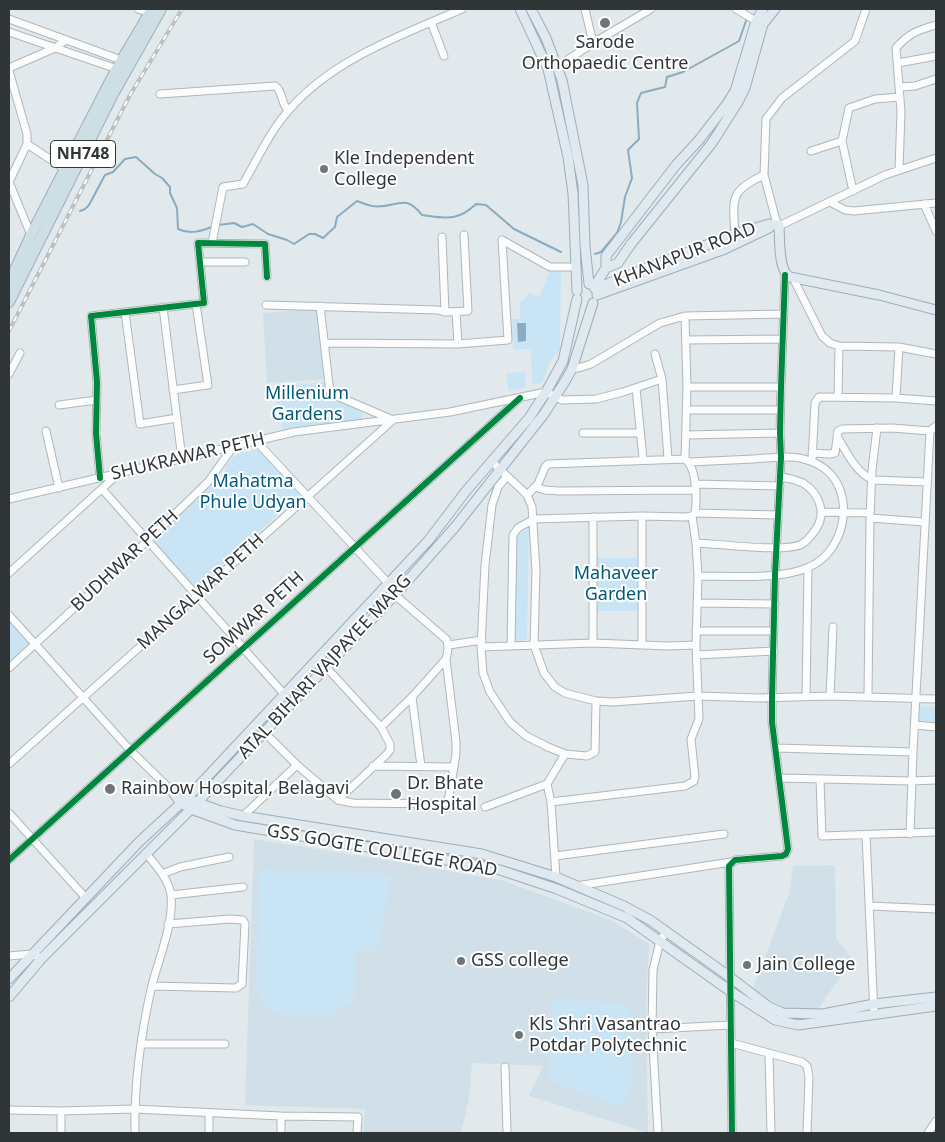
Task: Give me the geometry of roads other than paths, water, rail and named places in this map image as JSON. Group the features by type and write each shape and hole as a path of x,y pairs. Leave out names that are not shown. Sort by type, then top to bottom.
{"highway":[{"name":"NH748","path":"9,283 66,169 124,66 161,9"},
{"name":"NH748","path":"10,296 151,11"}],"main road":[{"name":"ATAL BIHARI VAJPAYEE MARG","path":"9,997 42,958 194,806 394,595 455,527 544,414 562,360 577,295 574,194 566,148 548,69 520,9"},
{"path":"531,9 546,38 562,80 584,185 586,265 593,292"},
{"path":"763,9 756,21 735,90 713,123 676,166 606,256 606,268 593,292 584,304 577,295 580,286 593,292 725,249 776,225"},
{"path":"606,268 618,264 712,143 745,88 763,24 774,9"},
{"name":"KHANAPUR ROAD","path":"593,292 629,275 735,234 768,224 776,225 782,268 789,276"},
{"path":"789,276 879,295 936,310"},
{"name":"ATAL BIHARI VAJPAYEE MARG","path":"9,979 30,954 85,897 184,800 428,541 491,461 572,369 593,292"},
{"path":"171,790 194,806 243,816 482,854 556,877 624,906 666,932 777,1011 809,1019 823,1014 874,1004 936,997"},
{"name":"GSS GOGTE COLLEGE ROAD","path":"194,806 235,825 494,868 557,889 627,918 730,991 775,1020 798,1025 809,1019 874,1014 936,1006"}],"street":[{"path":"138,9 151,11"},
{"path":"212,243 223,187 243,184 288,110 312,86 340,67 389,41 462,9"},
{"path":"585,9 592,43"},
{"path":"557,67 592,43 651,9"},
{"path":"736,9 756,21"},
{"path":"866,9 855,41 782,98 766,119 764,175 776,225 899,169 936,158"},
{"path":"9,19 66,40 124,66"},
{"path":"431,22 444,56"},
{"path":"899,169 900,87 896,48 906,36 918,30 936,25"},
{"path":"9,32 54,48 124,66"},
{"path":"32,235 9,182 27,144 9,70 66,40"},
{"path":"898,63 936,56"},
{"path":"900,87 915,86 936,79"},
{"path":"160,94 275,86 281,91 282,102 288,110"},
{"path":"853,191 842,141 849,108 875,99 900,97"},
{"path":"811,151 842,141"},
{"path":"27,144 66,169"},
{"path":"735,234 734,201 736,194 744,185 764,175"},
{"path":"830,202 845,210 936,204"},
{"path":"924,204 936,231"},
{"path":"266,305 438,310 445,312 468,311 464,235"},
{"path":"442,237 445,312"},
{"path":"325,343 458,344 508,340 502,240 550,267 575,267"},
{"path":"100,478 96,434 97,382 91,316 204,303 198,243 265,244 266,277"},
{"path":"200,262 245,262"},
{"path":"576,886 735,860 782,856 786,854 788,849 772,722 772,697 777,515 781,477 780,410 784,314 789,276"},
{"path":"789,276 822,336 830,343 839,346 899,347 936,354"},
{"path":"173,390 208,385 196,304"},
{"path":"320,306 330,393 393,420"},
{"path":"163,308 182,459"},
{"path":"125,312 140,424 177,418"},
{"path":"456,312 458,344"},
{"path":"572,369 591,364 660,322 684,316 784,314"},
{"path":"551,802 691,784 695,776 691,739 698,724 696,631 698,576 694,515 695,487 687,461 687,387 684,316"},
{"path":"686,340 783,339"},
{"path":"838,396 839,346"},
{"path":"896,398 899,347"},
{"path":"9,374 20,353"},
{"path":"656,354 662,379 668,459"},
{"path":"550,395 571,401 596,399 662,379"},
{"path":"687,387 781,387"},
{"path":"636,388 643,459"},
{"name":"SHUKRAWAR PETH","path":"9,499 294,432 450,412 520,398 550,395"},
{"path":"812,461 816,399 838,396 936,401"},
{"name":"SOMWAR PETH","path":"9,860 520,398"},
{"path":"59,404 97,400"},
{"path":"686,410 780,410"},
{"name":"MANGALWAR PETH","path":"9,764 393,420"},
{"path":"868,696 870,515 877,428"},
{"path":"812,453 835,453 838,431 842,429 933,429 924,522 910,834"},
{"path":"46,430 58,488"},
{"path":"583,433 640,433"},
{"path":"686,435 780,433"},
{"path":"837,436 853,462 867,478 873,480 927,482"},
{"path":"256,441 388,583"},
{"name":"BUDHWAR PETH","path":"9,668 148,541 208,482 233,447"},
{"path":"527,495 535,487 548,464 643,459 687,461 796,457 812,461 825,470 839,485 844,498 842,526 832,548 822,559 808,568 775,575 698,576"},
{"path":"491,461 527,495 532,507 536,571 534,645 544,673 555,687 565,693 596,701 613,702 698,696 868,696 936,699"},
{"path":"9,573 119,474"},
{"path":"507,476 498,487 492,505 485,565 482,643 483,673 490,692 510,722 526,736 565,754 587,756 595,752 596,701"},
{"path":"696,542 792,547 806,541 821,522 822,512 818,498 811,489 802,483 781,477"},
{"path":"535,487 559,491 780,486"},
{"path":"102,489 284,694"},
{"path":"822,512 844,512 924,522"},
{"path":"511,646 513,535 518,528 534,520 593,517 777,515"},
{"path":"642,516 642,645"},
{"path":"593,517 593,643"},
{"path":"806,697 808,568"},
{"path":"264,732 338,800 353,803 442,804 446,802 449,797 454,768 456,742 446,659 447,640 394,595"},
{"path":"697,603 775,604"},
{"path":"9,616 130,750 171,790"},
{"path":"830,696 833,627"},
{"path":"696,631 774,631"},
{"path":"448,645 482,643 511,646 593,643 696,645"},
{"path":"696,655 774,651"},
{"path":"381,727 412,697 446,659"},
{"path":"326,667 381,727 389,739 390,750 338,800"},
{"path":"412,697 421,766"},
{"path":"915,725 936,727"},
{"path":"776,748 913,752"},
{"path":"485,807 547,784 565,754"},
{"path":"243,816 297,764"},
{"path":"373,766 454,768"},
{"path":"780,778 936,780"},
{"path":"820,779 822,836 936,832"},
{"path":"547,784 551,802 556,877"},
{"path":"9,813 85,897"},
{"path":"555,856 724,834"},
{"path":"866,835 874,1014"},
{"path":"135,1133 134,1109 142,1044 152,986 168,924 171,895 162,874 146,853"},
{"path":"162,874 180,867 229,857"},
{"path":"731,862 729,866 732,1133"},
{"path":"171,895 243,887"},
{"path":"870,906 936,909"},
{"path":"152,986 236,988 242,984 245,924 243,920 230,919 168,924"},
{"path":"658,1133 652,1029 653,970 660,941 666,932"},
{"path":"9,956 30,954 42,958"},
{"path":"652,1029 731,1025"},
{"path":"731,1043 802,1062 807,1066 809,1077 807,1133"},
{"path":"142,1044 225,1044"},
{"path":"769,1053 771,1133"},
{"path":"505,1067 507,1133"},
{"path":"9,1110 134,1109 281,1116 358,1117 357,1133"},
{"path":"61,1111 61,1133"},
{"path":"209,1113 209,1133"},
{"path":"281,1116 281,1133"},
{"path":"928,1133 936,1121"}],"waterway":[{"path":"595,254 601,252 617,233 621,222 625,197 632,178 628,150 639,139 637,103 641,93 665,87 667,77 683,72 739,41 746,21"},
{"path":"80,211 89,205 105,175 113,172 125,159 136,157 170,187 170,193 177,208 178,229 192,232 214,226"},
{"path":"219,225 234,223 242,227 253,224 268,234 294,244 309,234 315,234 323,238 335,227 337,217 357,201 370,206 380,207 399,203 410,204 422,215 445,218 463,214 476,204 486,205 514,229 561,252"}],"railway":[{"path":"9,331 130,95 182,9"}],"place":[{"name":"Sarode Orthopaedic Centre","path":"605,23"},
{"name":"Kle Independent College","path":"324,169"},
{"name":"Rainbow Hospital, Belagavi","path":"110,789"},
{"name":"Dr. Bhate Hospital","path":"396,794"},
{"name":"GSS college","path":"461,961"},
{"name":"Jain College","path":"747,965"},
{"name":"Kls Shri Vasantrao Potdar Polytechnic","path":"519,1035"}],"park label":[{"name":"Millenium Gardens","path":"307,404"},
{"name":"Mahatma Phule Udyan","path":"253,492"},
{"name":"Mahaveer Garden","path":"616,584"}]}
